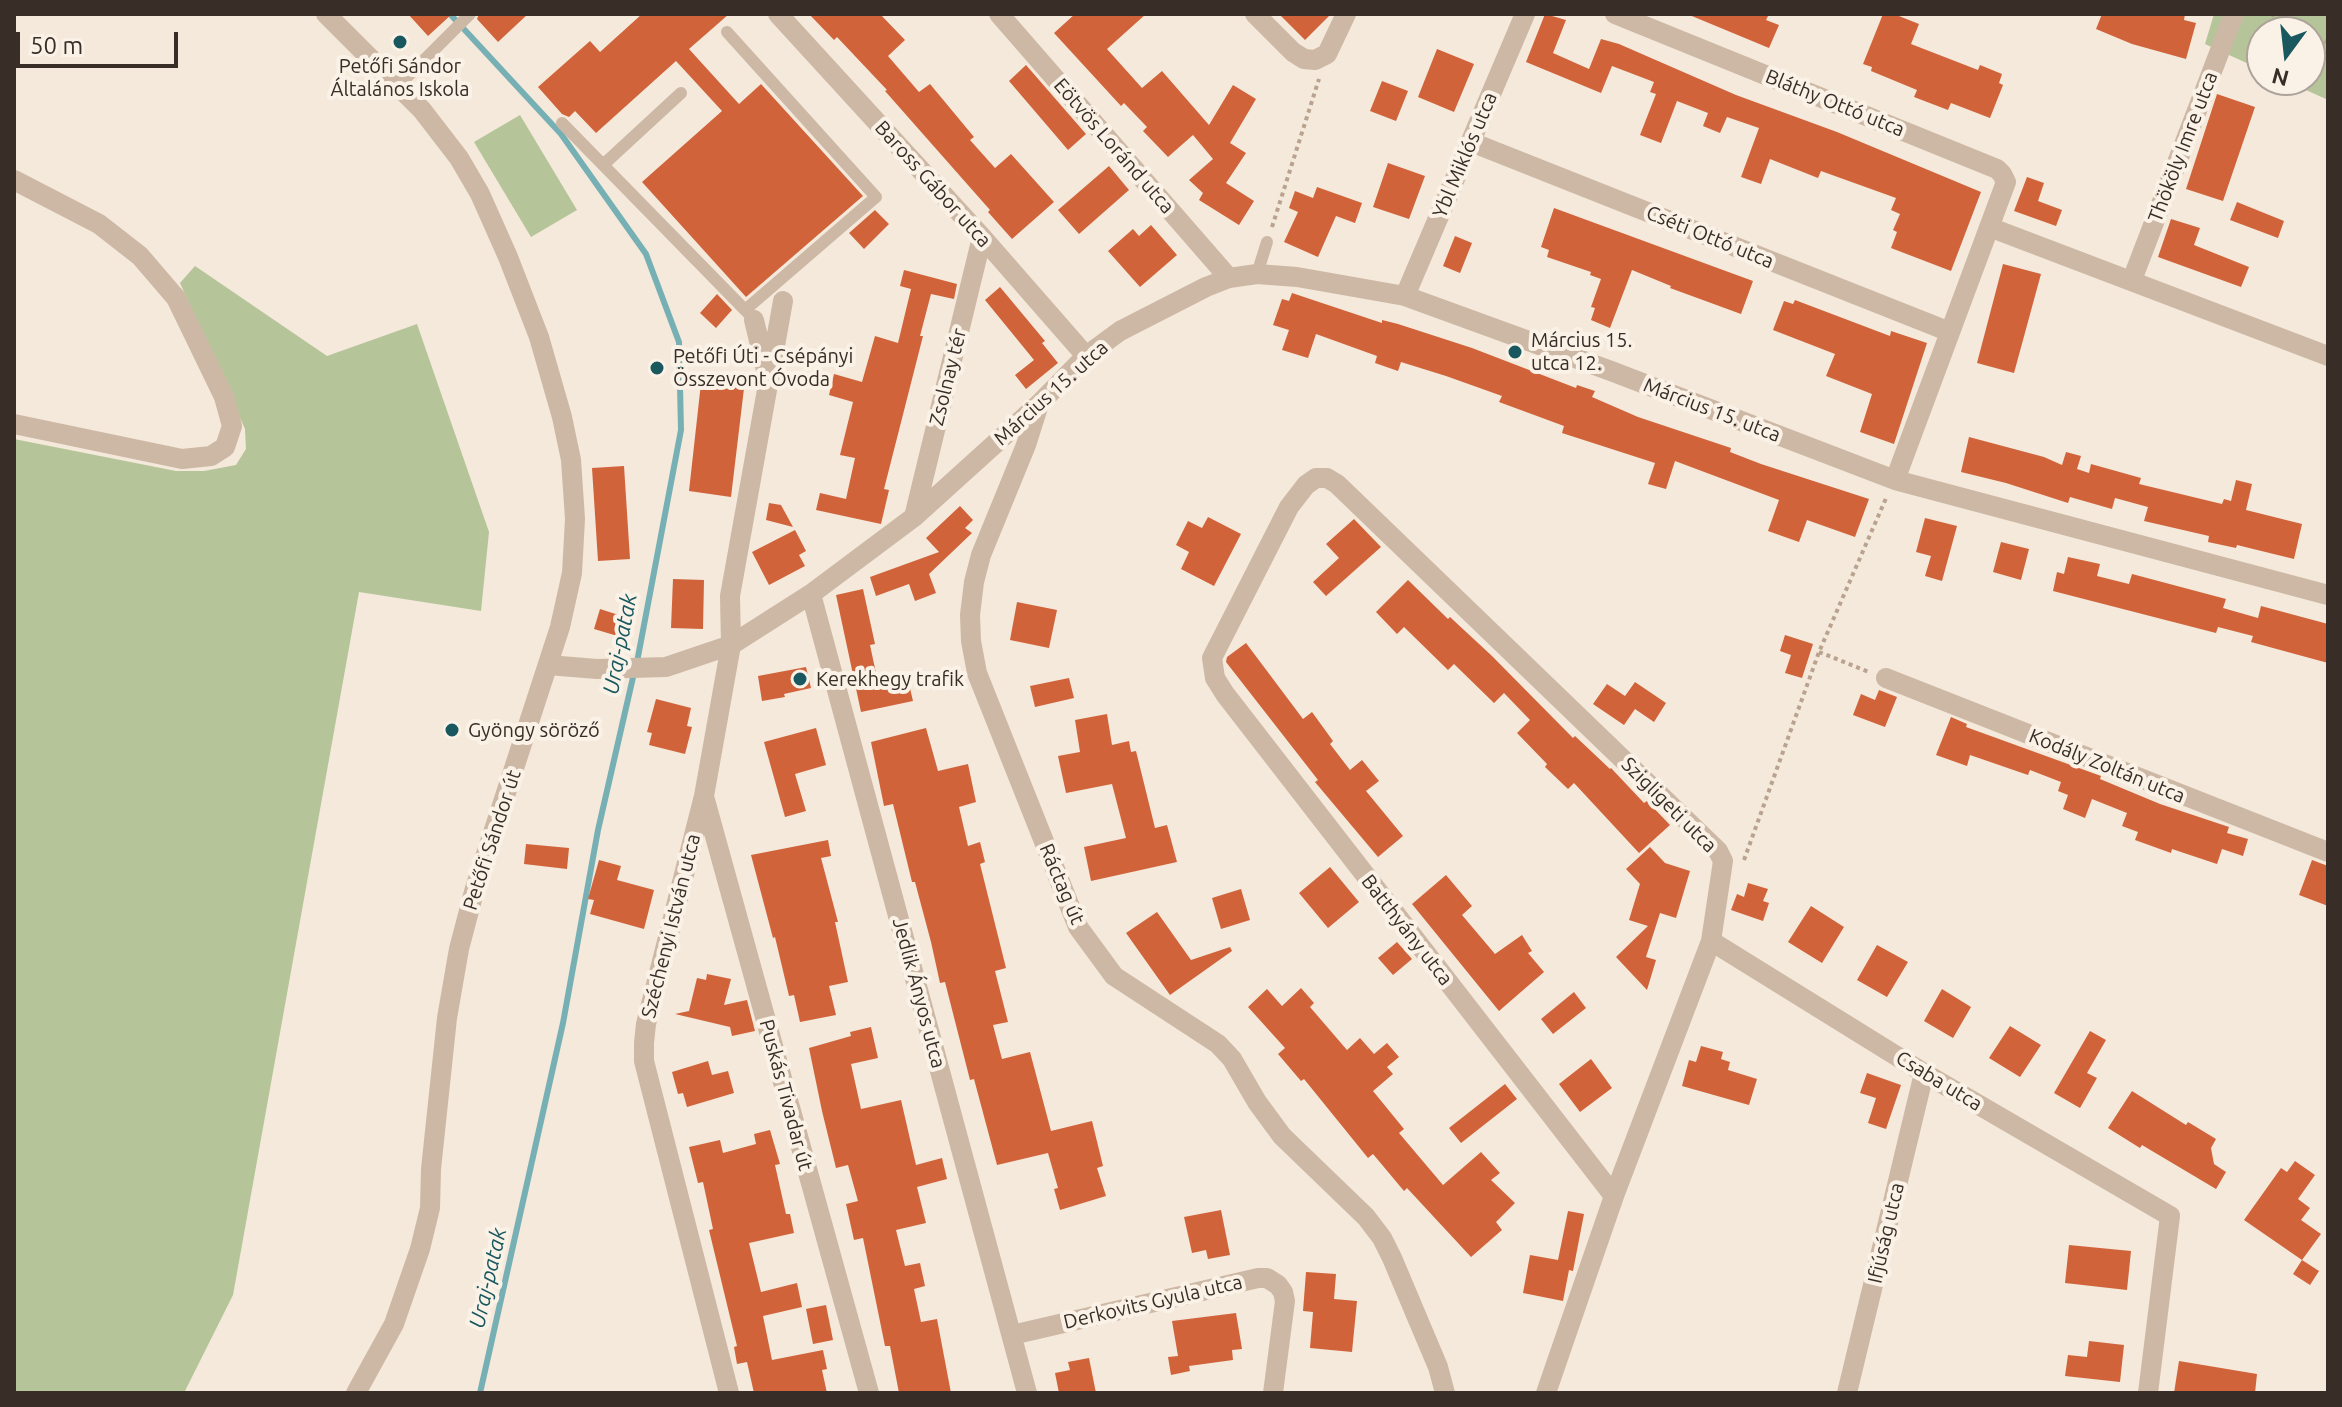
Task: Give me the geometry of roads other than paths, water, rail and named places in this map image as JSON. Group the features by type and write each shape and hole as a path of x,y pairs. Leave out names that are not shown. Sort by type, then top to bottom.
{"street":[{"name":"Petőfi Sándor út","path":"326,14 399,85 444,136 480,194 539,337 562,417 574,490 574,552 569,591 475,888 459,949 447,1018 431,1169 430,1208 420,1249 394,1324 356,1393"},
{"name":"Baross Gábor utca","path":"778,14 1086,356"},
{"name":"Eötvös Loránd utca","path":"999,14 1229,278"},
{"path":"1255,14 1293,52 1304,59 1315,60 1327,54 1346,14"},
{"name":"Ybl Miklós utca","path":"1405,296 1525,14"},
{"name":"Bláthy Ottó utca","path":"1615,14 1997,169 2006,182 1989,227"},
{"name":"Thököly Imre utca","path":"2132,280 2234,14"},
{"name":"Cséti Ottó utca","path":"1471,142 1950,332"},
{"path":"14,180 99,224 140,256 176,298 224,397 232,426 225,447 211,456 182,459 14,424"},
{"path":"1895,480 1989,227 2328,356"},
{"name":"Zsolnay tér","path":"914,517 982,237"},
{"name":"Március 15. utca","path":"548,665 649,669 682,663 731,645 811,594 914,517 1039,404 1086,356 1154,312 1229,278 1257,274 1297,277 1405,296 1569,355 1895,480 2328,595"},
{"name":"Széchenyi István utca","path":"729,1393 644,1061 646,1024 704,796 731,645 730,596 783,301"},
{"path":"750,315 768,383"},
{"name":"Ráctag út","path":"1039,404 1026,445 981,555 970,615 971,641 977,673 1078,927 1114,976 1218,1044 1232,1059 1257,1102 1282,1136 1366,1217 1392,1258 1438,1367 1445,1393"},
{"name":"Szigligeti utca","path":"1212,658 1289,507 1306,485 1316,478 1327,478 1337,484 1718,851 1723,861 1711,941 1614,1196 1546,1393"},
{"name":"Jedlik Ányos utca","path":"811,594 1027,1393"},
{"name":"Batthyány utca","path":"1212,658 1215,678 1225,694 1614,1196"},
{"name":"Kodály Zoltán utca","path":"1886,678 2328,852"},
{"name":"Puskás Tivadar út","path":"704,796 869,1393"},
{"name":"Csaba utca","path":"1711,941 1924,1073 2170,1216 2148,1393"},
{"name":"Ifjúság utca","path":"1847,1393 1924,1073"},
{"name":"Derkovits Gyula utca","path":"1012,1335 1242,1281 1267,1278 1278,1285 1285,1301 1273,1393"}],"lane":[{"path":"399,85 463,21"},
{"path":"562,123 750,315 791,271 876,197 727,32"},
{"path":"603,165 681,93"},
{"path":"1257,274 1267,242"},
{"path":"783,301 791,271"}],"waterway":[{"name":"Uraj-patak","path":"450,14 561,134 646,254 679,342 681,430 637,662"},
{"name":"Uraj-patak","path":"480,1393 563,1023 598,830 634,673"}],"place":[{"name":"Petőfi Sándor Általános Iskola","path":"400,42"},
{"name":"Március 15. utca 12.","path":"1515,352"},
{"name":"Petőfi Úti - Csépányi Összevont Óvoda","path":"657,368"},
{"name":"Kerekhegy trafik","path":"800,679"},
{"name":"Gyöngy söröző","path":"452,730"}]}
